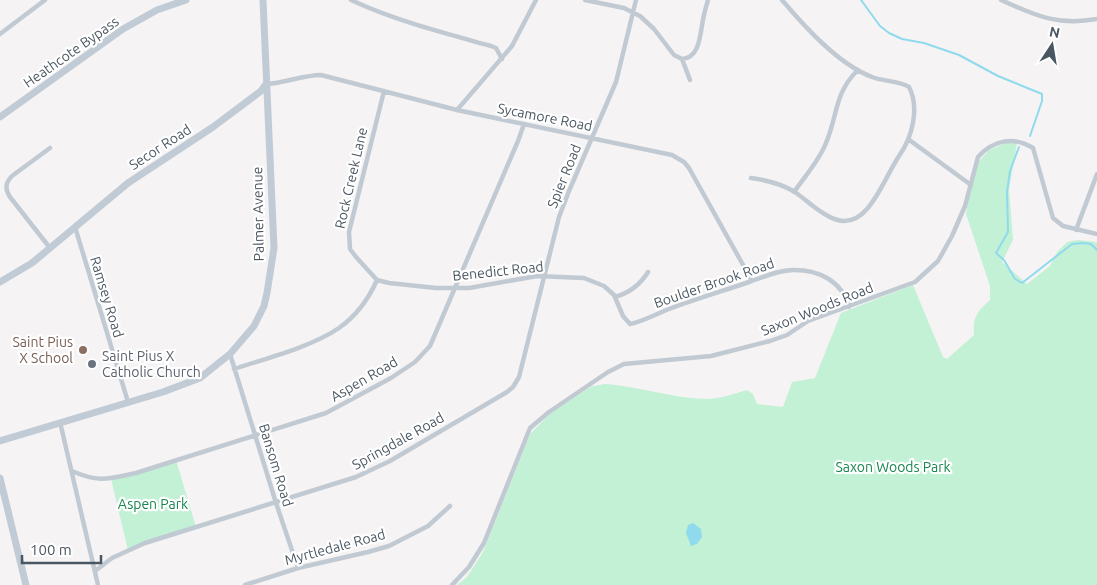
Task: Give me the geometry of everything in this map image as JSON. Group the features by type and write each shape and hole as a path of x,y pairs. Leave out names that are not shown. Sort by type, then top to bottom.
{"main road":[{"name":"Heathcote Bypass","path":"0,117 123,29 157,10 186,0"},
{"path":"262,0 266,84"},
{"name":"Secor Road","path":"0,282 32,263 128,183 213,127 261,91 266,84"},
{"name":"Palmer Avenue","path":"0,441 170,390 200,378 230,354 248,334 264,306 271,276 274,227 266,84"},
{"path":"0,478 26,585"}],"street":[{"path":"0,34 45,0"},
{"path":"351,0 394,17 491,46 496,48 502,59"},
{"path":"457,110 502,59 516,40 536,0"},
{"path":"585,0 624,8 633,12 654,29 674,54 682,59 690,80"},
{"name":"Spier Road","path":"544,276 559,217 619,73 636,0"},
{"path":"682,59 692,55 698,45 708,0"},
{"path":"751,178 774,182 794,192 824,215 837,220 852,220 867,209 878,192 908,139 914,113 913,98 909,87 872,77 858,70 817,39 782,0"},
{"path":"1001,0 1037,16 1054,20 1079,22 1097,19"},
{"path":"794,192 817,161 826,143 842,91 850,78 858,70"},
{"name":"Sycamore Road","path":"266,84 286,82 321,74 457,110 672,155 684,162 695,178 752,281"},
{"name":"Rock Creek Lane","path":"377,280 350,249 349,232 384,91"},
{"name":"Aspen Road","path":"72,471 98,480 106,480 136,473 326,413 391,378 414,362 430,346 524,124"},
{"path":"908,139 971,185"},
{"name":"Saxon Woods Road","path":"452,585 469,567 484,543 530,428 564,401 608,372 624,364 711,356 770,341 787,335 808,321 910,285 923,276 938,261 959,222 978,157 984,150 1004,141 1013,140 1034,148 1046,199 1053,218 1058,224 1076,230"},
{"path":"50,148 12,176 6,188 10,197 50,248"},
{"path":"1097,174 1076,230 1097,234"},
{"name":"Ramsey Road","path":"75,227 128,402"},
{"name":"Boulder Brook Road","path":"630,324 752,281 792,270 817,273 832,280 847,300 849,307"},
{"path":"615,297 631,290 643,280 648,272"},
{"name":"Benedict Road","path":"377,280 389,283 454,288 486,286 522,278 544,276 594,281 604,286 615,297 623,316 630,324"},
{"name":"Springdale Road","path":"95,571 112,558 145,543 356,477 390,461 513,387 519,377 544,276"},
{"path":"230,354 234,369 312,342 340,328 358,310 377,280"},
{"name":"Bansom Road","path":"234,369 298,568"},
{"path":"60,422 98,585"},
{"name":"Myrtledale Road","path":"245,585 298,568 389,546 421,531 450,506"}],"green space":[{"name":"Saxon Woods Park","path":"1006,143 1017,143 1009,189 1013,240 1002,262 1027,284 1050,266 1057,252 1067,242 1078,240 1097,242 1097,585 457,585 467,577 483,552 530,434 552,412 592,386 607,384 681,397 706,399 747,390 753,394 757,404 783,407 792,382 815,378 841,313 913,285 943,357 947,359 974,335 976,316 981,308 990,300 990,286 966,214 973,168 989,150"},
{"name":"Aspen Park","path":"176,460 196,527 128,550 111,479"}],"water":[{"path":"693,523 701,529 702,537 697,544 691,546 686,533 688,525"}],"waterway":[{"path":"861,0 880,26 889,33 902,39 924,43 959,55 998,76 1042,94 1042,101 1030,136"},
{"path":"1019,147 1010,171 1007,192 1008,232 996,253 1004,260 1015,279 1022,283 1072,244 1091,244 1097,250"}],"place":[{"name":"Saint Pius X School","path":"83,350"},
{"name":"Saint Pius X Catholic Church","path":"92,364"}]}
